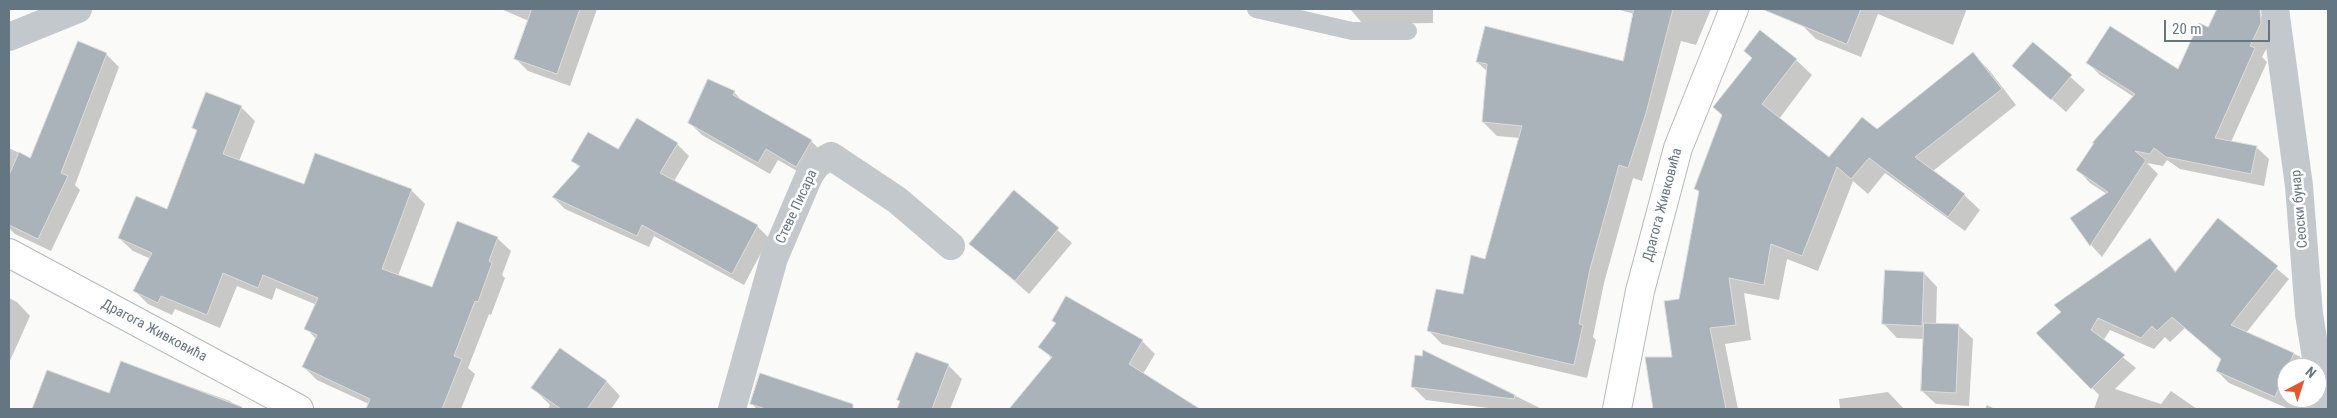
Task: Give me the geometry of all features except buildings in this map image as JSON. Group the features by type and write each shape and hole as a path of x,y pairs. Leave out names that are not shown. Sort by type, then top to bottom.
{"street":[{"path":"9,37 78,9"},
{"name":"Драгога Живковића","path":"1617,409 1640,290 1678,148 1734,9"},
{"name":"Сеоски бунар","path":"2275,9 2299,186 2309,314 2319,358"},
{"name":"Стеве Писара","path":"732,409 774,258 809,176 817,164 825,158 831,156 897,200 950,246"},
{"name":"Драгога Живковића","path":"9,253 299,409"}],"lane":[{"path":"1256,9 1352,31 1408,31"}]}
